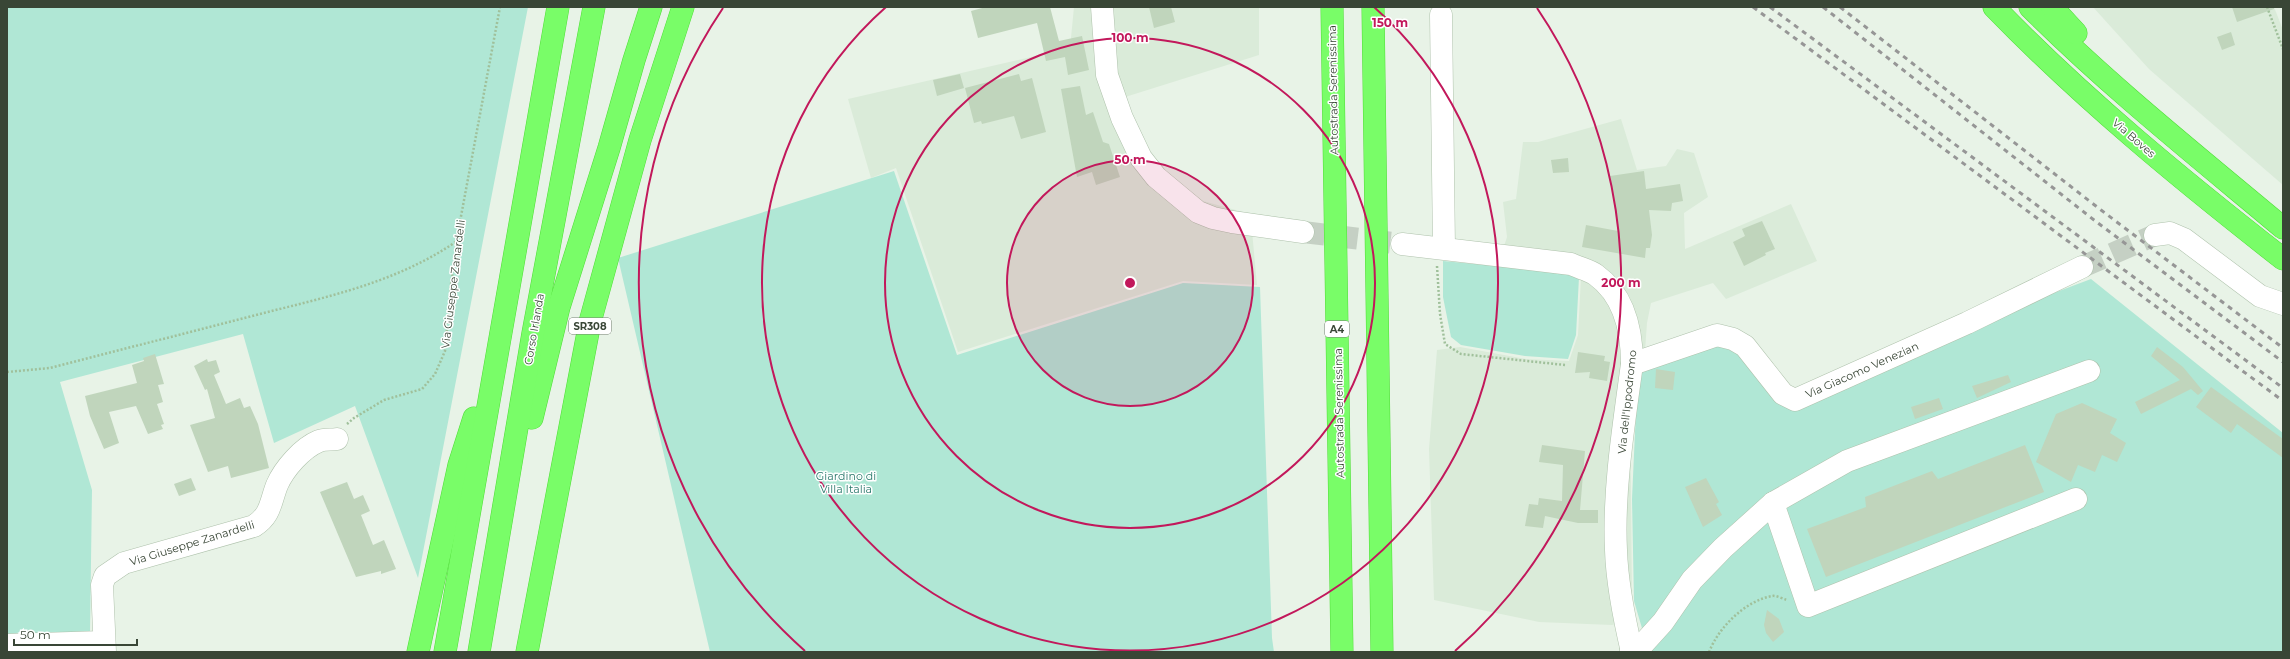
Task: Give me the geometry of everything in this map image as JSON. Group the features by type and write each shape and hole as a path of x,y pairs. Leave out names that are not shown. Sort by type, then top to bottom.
{"highway":[{"path":"549,51 551,7"},
{"path":"445,652 549,51 558,7"},
{"name":"Corso Irlanda","path":"479,652 533,332 594,7"},
{"path":"506,495 526,445 559,307 609,148 634,60 652,7"},
{"name":"SR308","path":"527,652 590,322 640,140 683,7"},
{"name":"Autostrada Serenissima","path":"1332,7 1342,652"},
{"path":"1373,7 1382,652"},
{"name":"Via Boves","path":"1994,7 2072,83 2154,155 2283,258"},
{"path":"2030,7 2061,38 2152,118 2283,228"},
{"path":"2052,7 2152,118"},
{"path":"418,652 459,465 498,344"}],"street":[{"path":"1102,7 1107,75 1122,118 1141,158 1156,177 1185,202 1207,206 1242,216 1256,224 1303,232"},
{"path":"1441,15 1441,248"},
{"path":"2155,235 2170,233 2184,239 2260,296 2283,304"},
{"name":"Via dell'Ippodromo","path":"1402,244 1571,264 1596,275 1616,295 1628,321 1632,342 1632,364 1617,500 1616,549 1620,600 1632,651"},
{"name":"Via Giacomo Venezian","path":"1632,364 1717,335 1746,346 1783,394 1795,400 1967,323 2082,267"},
{"path":"1632,651 1643,644 1663,622 1692,580 1723,548 1773,503 1847,461 2089,371"},
{"name":"Via Giuseppe Zanardelli","path":"104,647 102,585 105,576 124,563 254,526 264,520 269,511 278,483 297,456 319,441 337,439"},
{"path":"1773,503 1808,606 2076,499"},
{"path":"7,645 104,647"}],"path":[{"name":"Via Giuseppe Zanardelli","path":"337,439 354,418 384,400 422,390 435,374 445,351 451,284 457,241 500,7"},
{"path":"2267,7 2283,50"},
{"path":"7,372 50,368 352,291 412,268 435,256 457,241"},
{"path":"1441,248 1440,314 1445,344 1461,354 1565,365"},
{"path":"1709,652 1714,640 1744,607 1773,596 1808,606"}],"shaded area":[{"path":"1074,7 1259,7 1259,55 1122,98 1134,131 1163,171 1203,201 1243,212 1301,220 1302,239 1252,231 1257,285 1183,281 958,352 896,168 871,178 848,99 1070,48"},
{"path":"2093,7 2274,7 2283,30 2283,185 2149,69"},
{"path":"1621,119 1637,170 1666,166 1677,149 1694,153 1708,197 1684,213 1685,249 1791,204 1817,261 1726,299 1713,283 1651,303 1647,323 1645,351 1630,388 1632,603 1636,618 1612,625 1539,622 1434,600 1429,449 1437,350 1460,347 1526,359 1569,361 1578,335 1581,277 1498,265 1507,237 1503,202 1516,199 1523,142 1538,142"}],"green space":[{"path":"7,7 528,7 418,578 355,406 274,443 243,334 60,382 92,490 90,633 7,634"},
{"name":"Giardino di Villa Italia","path":"894,171 957,355 1183,283 1260,287 1272,638 1274,652 710,652 618,258"},
{"path":"1443,261 1496,266 1529,265 1579,277 1576,335 1568,359 1525,356 1461,345 1451,337 1443,297"},
{"path":"2091,279 2283,433 2283,652 1649,652 1634,601 1632,499 1637,388 1642,368 1714,345 1742,352 1778,397"}],"building":[{"path":"986,7 1050,7 1059,41 1082,36 1089,70 1068,75 1065,57 1046,61 1037,23 978,38 971,11"},
{"path":"1149,7 1171,7 1175,22 1154,28"},
{"path":"2232,7 2274,7 2274,9 2237,22"},
{"path":"2231,32 2235,45 2222,50 2217,37"},
{"path":"960,74 964,88 937,96 933,80"},
{"path":"1019,74 1021,81 1032,78 1046,132 1021,139 1014,116 982,124 981,121 974,123 965,88"},
{"path":"1080,86 1086,115 1093,112 1103,142 1109,144 1120,177 1096,185 1092,172 1077,177 1061,89"},
{"path":"1568,158 1569,172 1553,173 1551,160"},
{"path":"1644,171 1646,189 1680,184 1683,201 1672,203 1671,211 1649,210 1652,235 1650,248 1646,248 1645,258 1582,247 1586,225 1618,231 1610,176"},
{"path":"1762,221 1775,249 1765,253 1766,255 1744,266 1733,242 1745,236 1742,229"},
{"path":"2157,347 2183,367 2203,391 2198,395 2191,389 2141,414 2135,402 2180,380 2151,356"},
{"path":"1578,352 1605,356 1604,361 1610,362 1607,381 1589,378 1590,372 1575,373"},
{"path":"155,354 164,384 158,385 163,402 157,404 164,424 161,425 163,429 148,434 136,406 109,412 119,443 104,449 90,416 85,396 137,383 132,365 144,361 143,358"},
{"path":"207,359 208,362 216,360 220,372 214,375 226,404 240,398 244,408 250,406 258,424 269,468 231,478 228,466 208,472 190,425 215,418 207,389 205,390 194,366"},
{"path":"1656,369 1675,372 1673,390 1655,388"},
{"path":"2008,375 2011,382 1977,398 1972,386"},
{"path":"2211,387 2283,439 2283,458 2237,424 2231,433 2196,407"},
{"path":"1939,398 1943,409 1915,419 1911,407"},
{"path":"2082,403 2117,419 2110,433 2126,443 2117,462 2102,455 2095,472 2078,465 2071,482 2036,462 2056,414"},
{"path":"1542,445 1585,451 1580,510 1598,510 1598,523 1578,523 1545,516 1543,528 1525,526 1529,504 1538,505 1539,498 1562,501 1563,465 1539,462"},
{"path":"2025,445 2044,492 1826,577 1807,529 1866,507 1865,497 1932,471 1938,479"},
{"path":"191,478 196,490 179,496 174,484"},
{"path":"1706,478 1719,502 1716,504 1722,515 1703,527 1685,487"},
{"path":"347,482 354,499 363,495 370,511 361,515 373,545 384,540 396,569 381,574 381,571 356,577 320,492"},
{"path":"1767,610 1779,619 1784,632 1773,642 1766,633 1764,625"}],"tunnel":[{"path":"1303,232 1402,244"},
{"path":"2082,267 2155,235"}],"railway":[{"path":"1753,7 2283,401"},
{"path":"1770,7 2283,388"},
{"path":"1823,7 2094,220 2283,362"},
{"path":"1840,7 2101,210 2283,348"}]}
